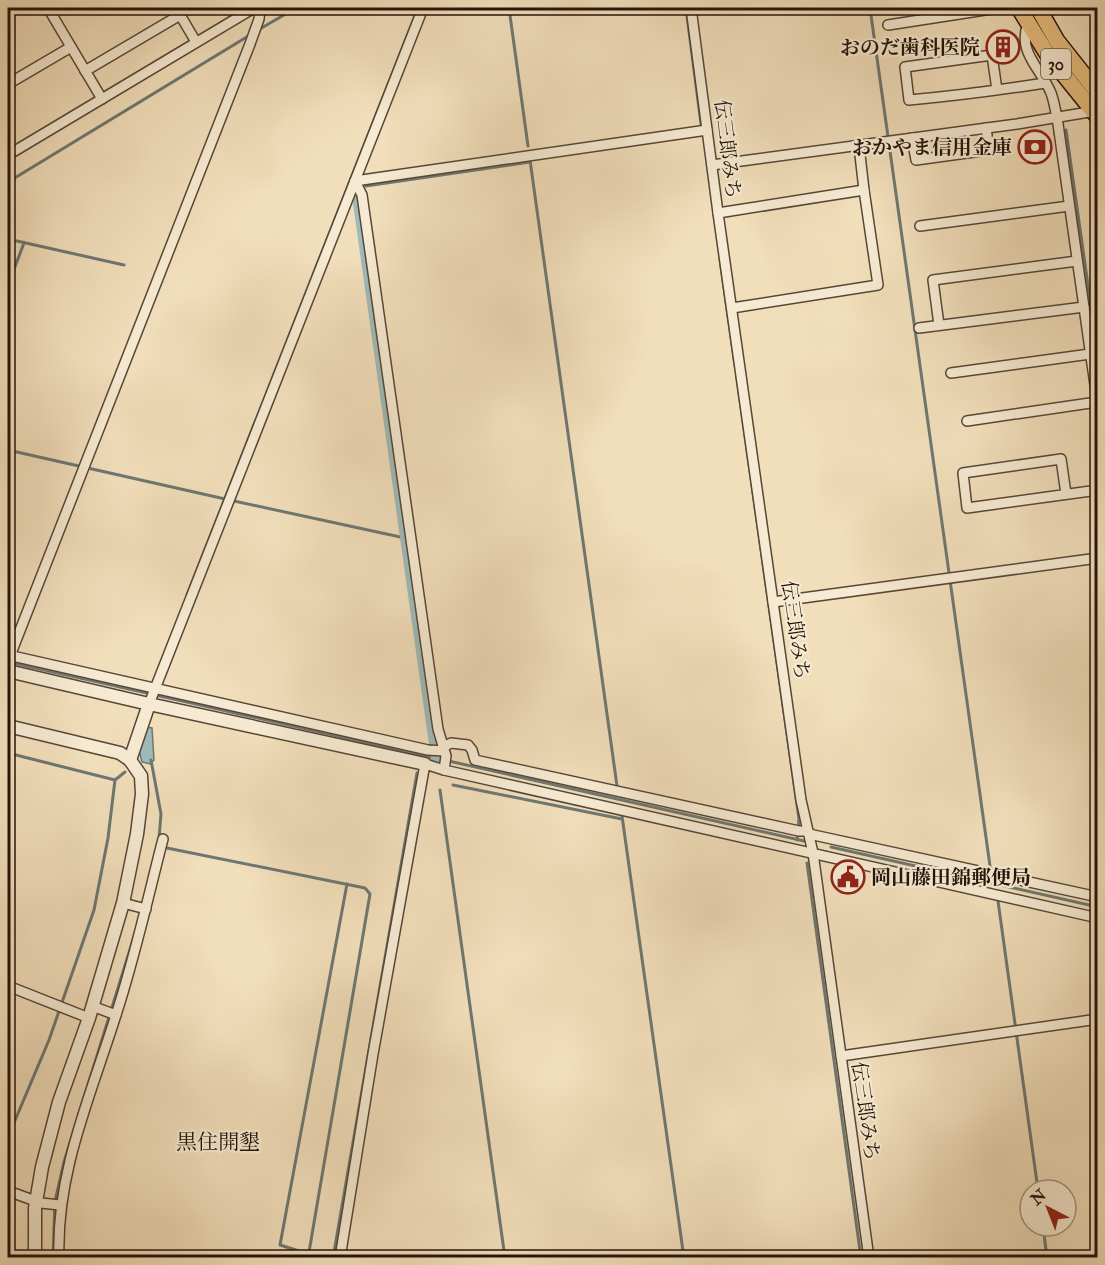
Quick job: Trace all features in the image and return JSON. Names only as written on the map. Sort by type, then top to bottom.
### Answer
[{"type":"highway","name":"30","points":[[1020,8],[1048,55],[1096,113]]},
{"type":"highway","name":"30","points":[[1038,8],[1057,41],[1098,93]]},
{"type":"street","points":[[48,8],[102,99]]},
{"type":"street","points":[[8,155],[254,8]]},
{"type":"street","points":[[260,8],[254,33],[10,657],[425,764],[442,756],[451,743],[468,746],[475,760],[813,853],[1098,918]]},
{"type":"street","points":[[130,760],[152,695],[423,8]]},
{"type":"street","name":"伝三郎みち","points":[[691,8],[801,800],[803,831],[813,853],[869,1257]]},
{"type":"street","points":[[888,25],[998,8]]},
{"type":"street","points":[[85,71],[178,11],[196,42]]},
{"type":"street","points":[[967,421],[1097,404],[1057,117],[1051,94],[1025,45],[1024,35],[1028,23]]},
{"type":"street","points":[[8,84],[71,47]]},
{"type":"street","points":[[997,90],[992,55],[905,67],[909,100],[997,90],[1045,82]]},
{"type":"street","points":[[712,165],[1096,113]]},
{"type":"street","points":[[912,138],[916,160],[988,150],[986,128]]},
{"type":"street","points":[[355,181],[707,130]]},
{"type":"street","points":[[732,308],[878,285],[859,146]]},
{"type":"street","points":[[355,181],[362,195],[442,756]]},
{"type":"street","points":[[718,213],[864,190]]},
{"type":"street","points":[[920,226],[1070,206]]},
{"type":"street","points":[[939,325],[933,280],[1077,261]]},
{"type":"street","points":[[919,328],[1084,307]]},
{"type":"street","points":[[951,373],[1090,354]]},
{"type":"street","points":[[1066,494],[1061,459],[963,473],[967,508],[1098,490]]},
{"type":"street","points":[[773,602],[1098,558]]},
{"type":"street","points":[[8,670],[152,695],[442,756],[630,803],[803,831],[1098,897]]},
{"type":"street","points":[[8,726],[120,753],[130,760],[141,776],[142,794],[137,834],[123,903],[90,1012],[59,1102],[42,1167],[36,1201],[35,1257]]},
{"type":"street","points":[[340,1257],[373,1054],[425,764]]},
{"type":"street","points":[[59,1257],[57,1205],[162,844]]},
{"type":"street","points":[[123,903],[143,909]]},
{"type":"street","points":[[8,986],[60,1007],[113,1014]]},
{"type":"street","points":[[841,1056],[1098,1019]]},
{"type":"street","points":[[8,1191],[36,1201],[57,1205]]},
{"type":"water","points":[[146,727],[152,728],[154,760],[150,764],[142,762],[139,750]]},
{"type":"waterway","points":[[258,30],[296,8]]},
{"type":"waterway","points":[[187,595],[418,8]]},
{"type":"waterway","points":[[509,8],[528,146]]},
{"type":"waterway","points":[[686,8],[701,124]]},
{"type":"waterway","points":[[870,8],[990,866]]},
{"type":"waterway","points":[[8,182],[250,35]]},
{"type":"waterway","points":[[1066,130],[1098,356]]},
{"type":"waterway","points":[[530,160],[617,786]]},
{"type":"waterway","points":[[366,186],[530,162]]},
{"type":"waterway","points":[[357,196],[436,758]]},
{"type":"waterway","points":[[8,239],[124,265]]},
{"type":"waterway","points":[[8,285],[24,243]]},
{"type":"waterway","points":[[720,259],[735,365]]},
{"type":"waterway","points":[[737,378],[799,819],[797,840]]},
{"type":"waterway","points":[[8,450],[225,499]]},
{"type":"waterway","points":[[234,501],[405,538]]},
{"type":"waterway","points":[[9,662],[804,841]]},
{"type":"waterway","points":[[8,753],[115,780],[125,772]]},
{"type":"waterway","points":[[151,760],[161,814],[159,839]]},
{"type":"waterway","points":[[333,1258],[417,773]]},
{"type":"waterway","points":[[8,1137],[49,1040],[94,910],[108,838],[115,780]]},
{"type":"waterway","points":[[453,785],[622,819]]},
{"type":"waterway","points":[[440,790],[505,1258]]},
{"type":"waterway","points":[[622,816],[684,1258]]},
{"type":"waterway","points":[[162,847],[365,888],[370,894],[308,1258]]},
{"type":"waterway","points":[[831,847],[1098,907]]},
{"type":"waterway","points":[[807,863],[861,1258]]},
{"type":"waterway","points":[[298,1258],[299,1251],[280,1245],[347,884]]},
{"type":"waterway","points":[[998,901],[1036,1178]]},
{"type":"waterway","points":[[53,1258],[55,1201],[64,1162],[136,930]]},
{"type":"waterway","points":[[1044,1238],[1047,1258]]},
{"type":"place","name":"おのだ歯科医院","points":[[1003,47]]},
{"type":"place","name":"おかやま信用金庫","points":[[1035,147]]},
{"type":"place","name":"岡山藤田錦郵便局","points":[[848,877]]},
{"type":"district","name":"黒住開墾","points":[[218,1142]]}]
